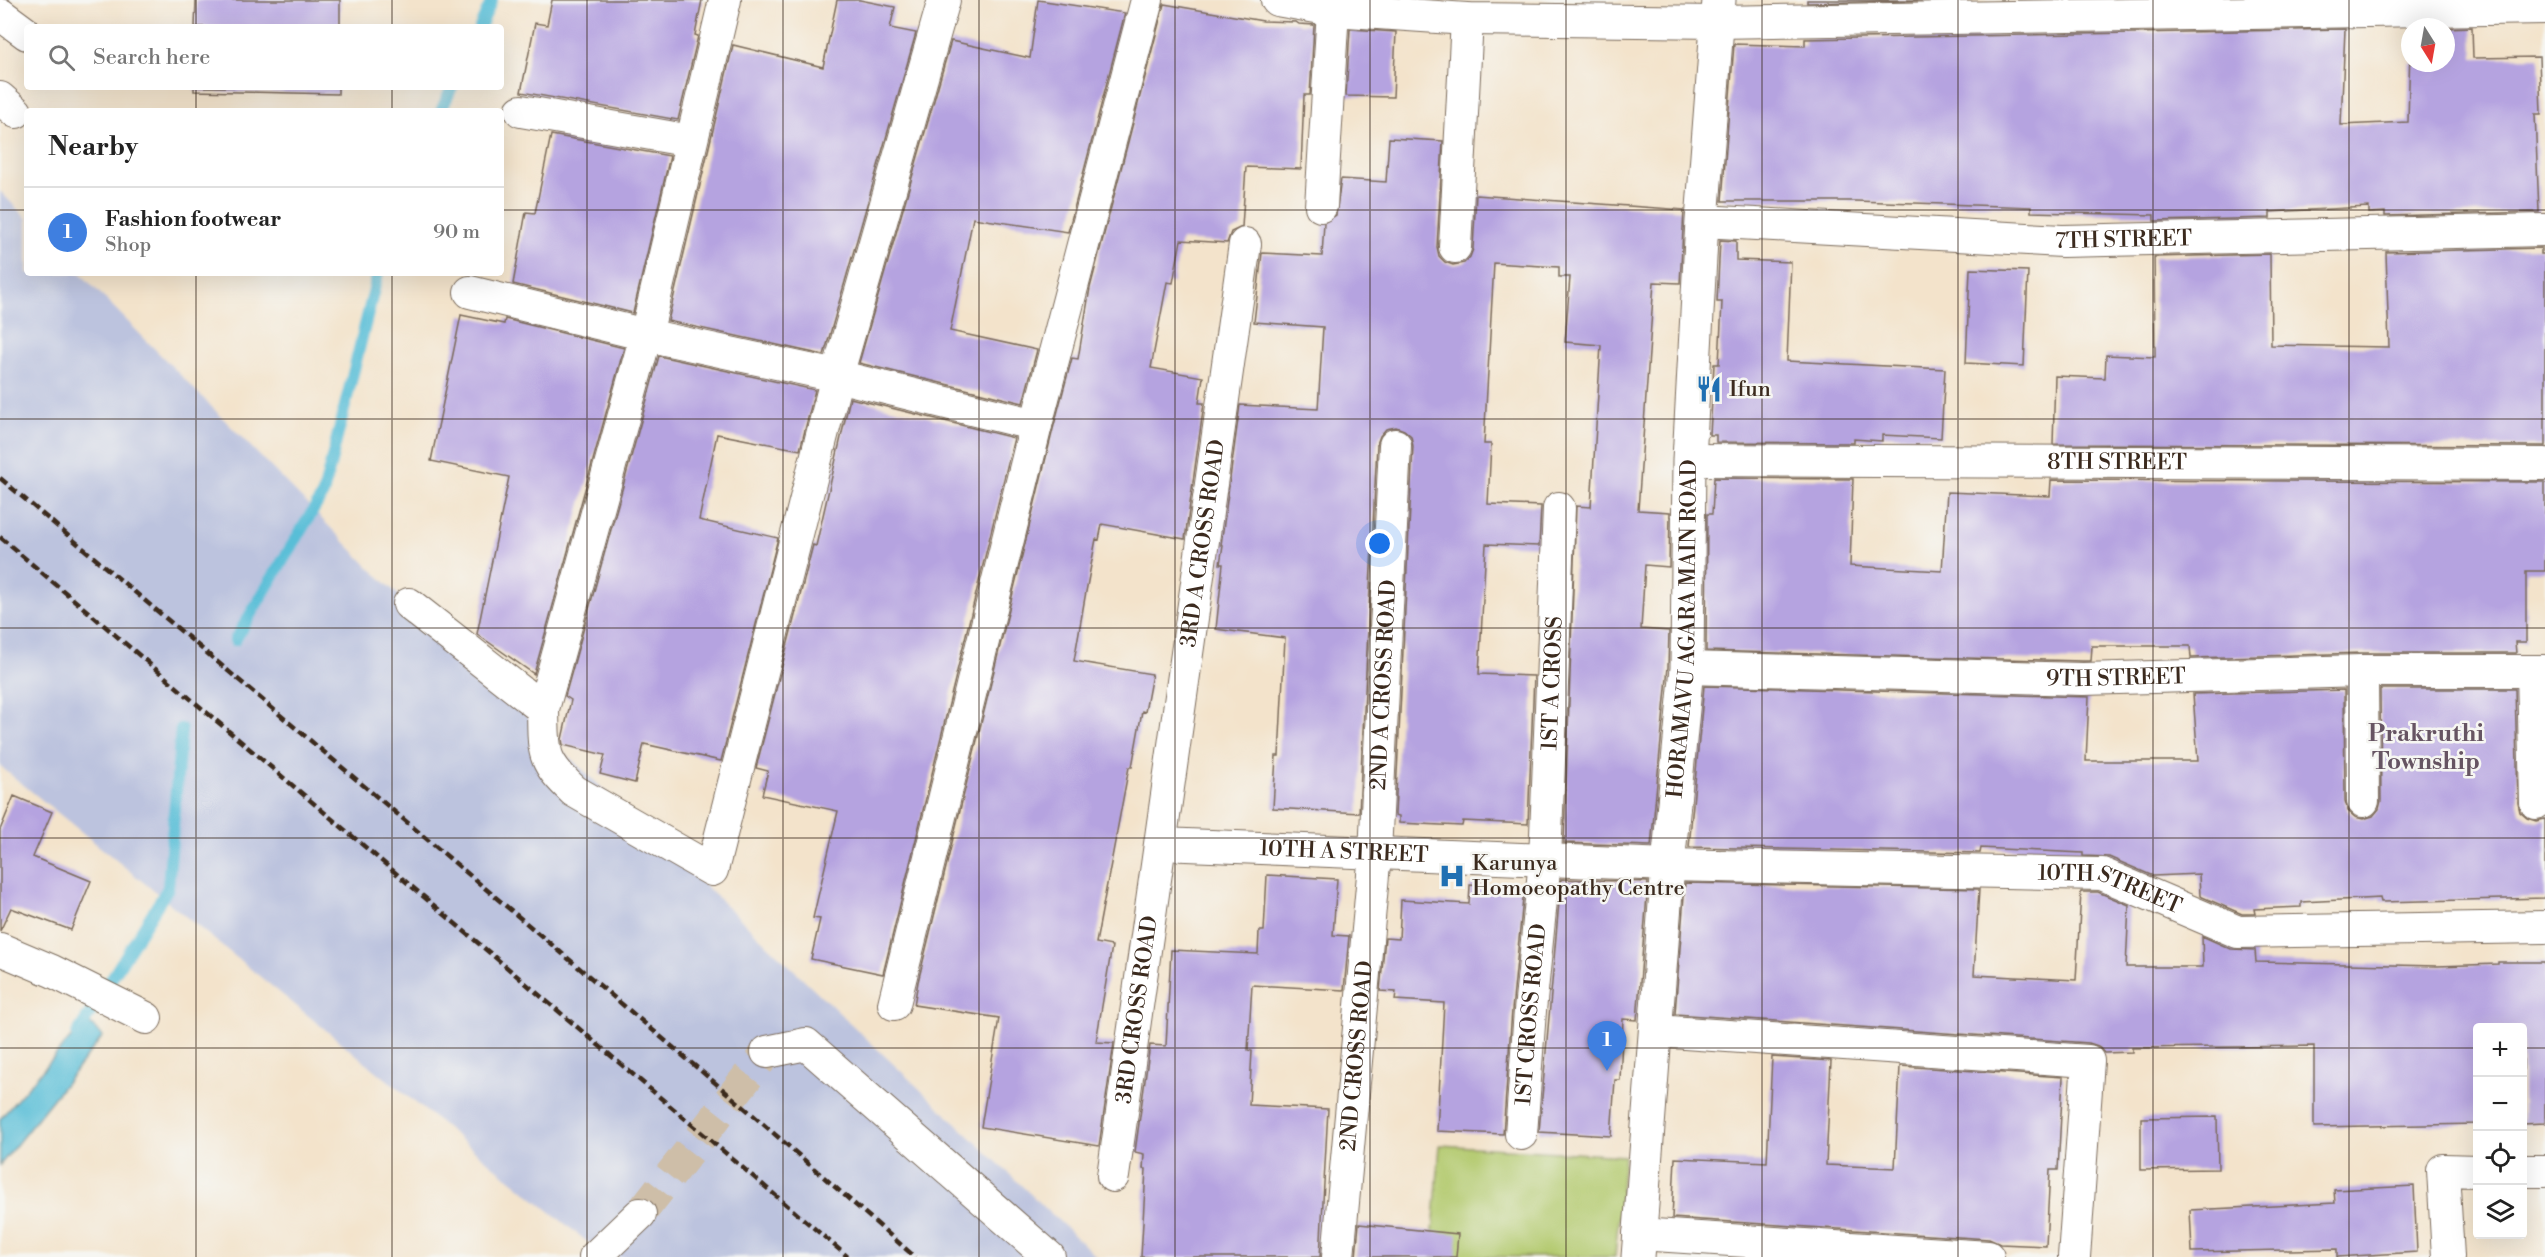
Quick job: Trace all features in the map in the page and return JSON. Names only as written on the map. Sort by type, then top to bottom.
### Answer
[{"type":"street","points":[[725,0],[646,335],[543,709],[544,752],[555,773],[574,791],[712,870],[837,376],[944,0]]},
{"type":"street","points":[[894,1004],[1036,425],[1147,0]]},
{"type":"street","points":[[1277,0],[1333,10],[1467,20],[1719,11],[2528,6]]},
{"type":"street","points":[[1321,206],[1333,10]]},
{"type":"street","name":"HORAMAVU AGARA MAIN ROAD","points":[[1639,1245],[1668,865],[1687,668],[1689,460],[1702,221],[1719,11]]},
{"type":"street","points":[[0,14],[24,32]]},
{"type":"street","points":[[1455,247],[1467,20]]},
{"type":"street","points":[[521,111],[691,141]]},
{"type":"street","name":"7TH STREET","points":[[1702,221],[2062,241],[2545,230]]},
{"type":"street","name":"3RD A CROSS ROAD","points":[[1162,844],[1245,244]]},
{"type":"street","points":[[470,292],[646,335],[837,376],[1036,425]]},
{"type":"street","name":"2ND A CROSS ROAD","points":[[1375,853],[1395,445]]},
{"type":"street","name":"8TH STREET","points":[[1689,460],[2545,464]]},
{"type":"street","name":"1ST A CROSS","points":[[1545,860],[1559,508]]},
{"type":"street","points":[[409,604],[543,709]]},
{"type":"street","name":"9TH STREET","points":[[1687,668],[2083,679],[2362,671],[2539,671]]},
{"type":"street","points":[[2362,671],[2363,801]]},
{"type":"street","points":[[2536,803],[2539,671]]},
{"type":"street","name":"10TH A STREET","points":[[1162,844],[1668,865]]},
{"type":"street","name":"3RD CROSS ROAD","points":[[1113,1176],[1162,844]]},
{"type":"street","name":"2ND CROSS ROAD","points":[[1338,1257],[1375,853]]},
{"type":"street","name":"1ST CROSS ROAD","points":[[1521,1134],[1545,860]]},
{"type":"street","name":"10TH STREET","points":[[1668,865],[2102,874],[2238,932],[2545,927]]},
{"type":"street","points":[[0,949],[52,971],[146,1018]]},
{"type":"street","points":[[1656,1032],[2088,1061],[2074,1257]]},
{"type":"street","points":[[766,1052],[806,1044],[1049,1257]]},
{"type":"street","points":[[2448,1257],[2443,1170],[2473,1171]]},
{"type":"street","points":[[2527,1171],[2545,1171]]},
{"type":"street","points":[[595,1257],[640,1214]]},
{"type":"street","points":[[1639,1245],[1988,1257]]},
{"type":"shaded area","points":[[0,191],[24,216],[24,276],[83,276],[373,571],[1097,1257],[606,1257],[0,766]]},
{"type":"green space","points":[[1440,1145],[1624,1156],[1615,1257],[1431,1257]]},
{"type":"water","points":[[86,1020],[103,1036],[0,1165],[0,1119]]},
{"type":"building","points":[[196,0],[340,0],[340,24],[195,24]]},
{"type":"building","points":[[552,0],[702,0],[695,35],[698,36],[678,120],[521,92],[535,23],[547,25]]},
{"type":"building","points":[[837,0],[860,0],[895,7],[890,28],[916,33],[824,355],[668,321],[733,45],[823,67]]},
{"type":"building","points":[[1038,0],[1125,13],[1068,232],[973,218],[950,331],[1037,350],[1023,403],[859,363],[951,41],[1030,58]]},
{"type":"building","points":[[1807,0],[1954,0],[1807,3]]},
{"type":"building","points":[[1164,4],[1263,21],[1314,25],[1310,95],[1304,95],[1301,169],[1246,167],[1242,227],[1231,232],[1227,243],[1181,240],[1173,283],[1167,282],[1151,368],[1203,377],[1199,403],[1204,403],[1185,539],[1102,524],[1099,540],[1096,539],[1074,661],[1152,674],[1145,712],[1142,711],[1132,767],[1129,767],[1096,943],[1112,946],[1096,1042],[1114,1043],[1099,1146],[981,1127],[999,1018],[914,1005],[1053,429],[1072,358],[1078,359],[1090,288]]},
{"type":"building","points":[[2472,27],[2473,58],[2539,57],[2541,114],[2535,114],[2539,212],[2385,216],[2385,212],[2369,213],[2369,207],[2270,212],[2270,218],[2154,221],[2154,215],[2031,212],[2031,207],[1855,201],[1722,201],[1734,44],[1805,46],[1805,39],[2345,29],[2341,125],[2408,122],[2409,72],[2455,72],[2455,28]]},
{"type":"building","points":[[1350,29],[1396,32],[1393,97],[1346,96]]},
{"type":"building","points":[[338,90],[338,94],[194,91]]},
{"type":"building","points":[[551,135],[670,156],[633,313],[513,284],[526,212],[535,213]]},
{"type":"building","points":[[1389,138],[1443,141],[1437,247],[1439,256],[1445,262],[1453,265],[1464,263],[1470,257],[1473,249],[1476,195],[1684,210],[1680,283],[1654,282],[1638,510],[1670,512],[1669,567],[1645,565],[1641,629],[1669,631],[1668,667],[1651,846],[1564,843],[1576,506],[1591,507],[1601,345],[1565,342],[1570,277],[1559,277],[1559,267],[1494,263],[1484,444],[1491,444],[1488,504],[1541,506],[1539,546],[1486,544],[1479,674],[1534,676],[1528,824],[1463,821],[1462,826],[1399,823],[1399,816],[1395,815],[1413,446],[1411,436],[1396,427],[1386,429],[1377,444],[1359,813],[1273,808],[1276,756],[1279,756],[1285,638],[1216,629],[1223,564],[1220,564],[1223,545],[1221,545],[1240,405],[1318,409],[1323,327],[1254,322],[1262,253],[1322,256],[1324,223],[1336,215],[1341,179],[1386,182]]},
{"type":"building","points":[[1720,240],[1736,241],[1736,260],[1791,262],[1787,361],[1945,369],[1941,438],[1882,435],[1882,441],[1854,439],[1854,443],[1716,442],[1716,435],[1710,435],[1714,364],[1719,364],[1722,302],[1717,302]]},
{"type":"building","points":[[2541,248],[2541,254],[2545,254],[2545,446],[2053,444],[2055,376],[2105,378],[2106,355],[2155,357],[2154,257],[2270,254],[2271,345],[2389,347],[2386,252]]},
{"type":"building","points":[[1970,269],[2028,271],[2024,366],[1966,363]]},
{"type":"building","points":[[461,315],[504,324],[505,319],[624,348],[534,674],[477,634],[509,477],[431,461]]},
{"type":"building","points":[[659,356],[815,390],[800,450],[717,434],[699,520],[778,538],[721,761],[644,744],[635,783],[600,774],[605,755],[563,745],[562,739],[571,700],[565,696]]},
{"type":"building","points":[[850,398],[1014,438],[883,974],[811,959],[820,919],[813,918],[838,811],[762,795],[768,771],[756,768],[813,545],[816,546]]},
{"type":"building","points":[[1714,478],[1853,479],[1850,566],[1942,571],[1947,492],[2050,496],[2051,480],[2545,482],[2545,571],[2526,571],[2526,642],[2515,642],[2516,653],[2362,653],[2191,658],[2190,646],[2092,646],[2091,661],[2083,661],[1706,651],[1707,514],[1712,514]]},
{"type":"building","points":[[1704,686],[2089,697],[2086,761],[2198,761],[2193,694],[2344,690],[2345,801],[2348,811],[2355,817],[2363,819],[2373,816],[2379,809],[2381,801],[2380,689],[2515,689],[2518,803],[2520,812],[2527,818],[2536,821],[2545,819],[2545,898],[2381,902],[2380,898],[2301,902],[2301,907],[2254,909],[2255,914],[2242,914],[2200,896],[2199,874],[2153,876],[2109,857],[2083,856],[2083,853],[1981,848],[1980,853],[1689,847]]},
{"type":"building","points":[[14,796],[52,812],[33,857],[91,881],[71,930],[11,908],[0,931],[0,830]]},
{"type":"building","points":[[1267,875],[1337,879],[1333,935],[1349,936],[1344,990],[1252,985],[1248,1050],[1252,1051],[1249,1105],[1328,1109],[1320,1257],[1141,1257],[1146,1169],[1143,1169],[1144,1154],[1135,1152],[1150,1045],[1166,1046],[1171,950],[1258,954],[1259,931],[1264,931]]},
{"type":"building","points":[[1561,879],[1648,882],[1637,1020],[1623,1019],[1620,1080],[1615,1080],[1611,1136],[1539,1132]]},
{"type":"building","points":[[1685,883],[1979,889],[1974,975],[2076,980],[2081,892],[2098,892],[2129,905],[2126,967],[2203,967],[2202,936],[2231,949],[2255,950],[2256,962],[2437,966],[2545,962],[2545,1123],[2527,1124],[2527,1023],[2473,1023],[2473,1124],[2314,1127],[2314,1046],[2132,1048],[2132,1052],[2104,1053],[2098,1046],[2089,1043],[1675,1014]]},
{"type":"building","points":[[1470,885],[1524,888],[1503,1134],[1437,1131],[1444,1003],[1395,1000],[1396,992],[1380,991],[1385,938],[1399,939],[1401,900],[1469,904]]},
{"type":"building","points":[[1772,1057],[1831,1061],[1826,1165],[1895,1168],[1900,1066],[2063,1077],[2058,1170],[2050,1170],[2046,1246],[2000,1244],[1989,1239],[1672,1218],[1675,1158],[1767,1162]]},
{"type":"building","points":[[2217,1117],[2218,1169],[2141,1170],[2141,1118]]},
{"type":"building","points":[[2414,1186],[2417,1252],[2337,1257],[2337,1249],[2192,1252],[2190,1210],[2335,1203],[2334,1190]]},
{"type":"building","points":[[1359,1224],[1458,1234],[1456,1257],[1356,1257]]},
{"type":"waterway","points":[[481,24],[492,0]]},
{"type":"waterway","points":[[442,108],[451,90]]},
{"type":"waterway","points":[[235,640],[323,494],[377,276]]},
{"type":"waterway","points":[[77,1034],[168,888],[181,729]]},
{"type":"tunnel","points":[[640,1214],[767,1052]]},
{"type":"railway","points":[[0,478],[746,1109],[915,1257]]},
{"type":"railway","points":[[0,537],[848,1257]]},
{"type":"place","name":"Ifun","points":[[1709,389]]},
{"type":"place","name":"Karunya Homoeopathy Centre","points":[[1452,876]]},
{"type":"place","name":"Fashion footwear","points":[[1607,1071]]},
{"type":"district","name":"Prakruthi Township","points":[[2426,748]]}]
